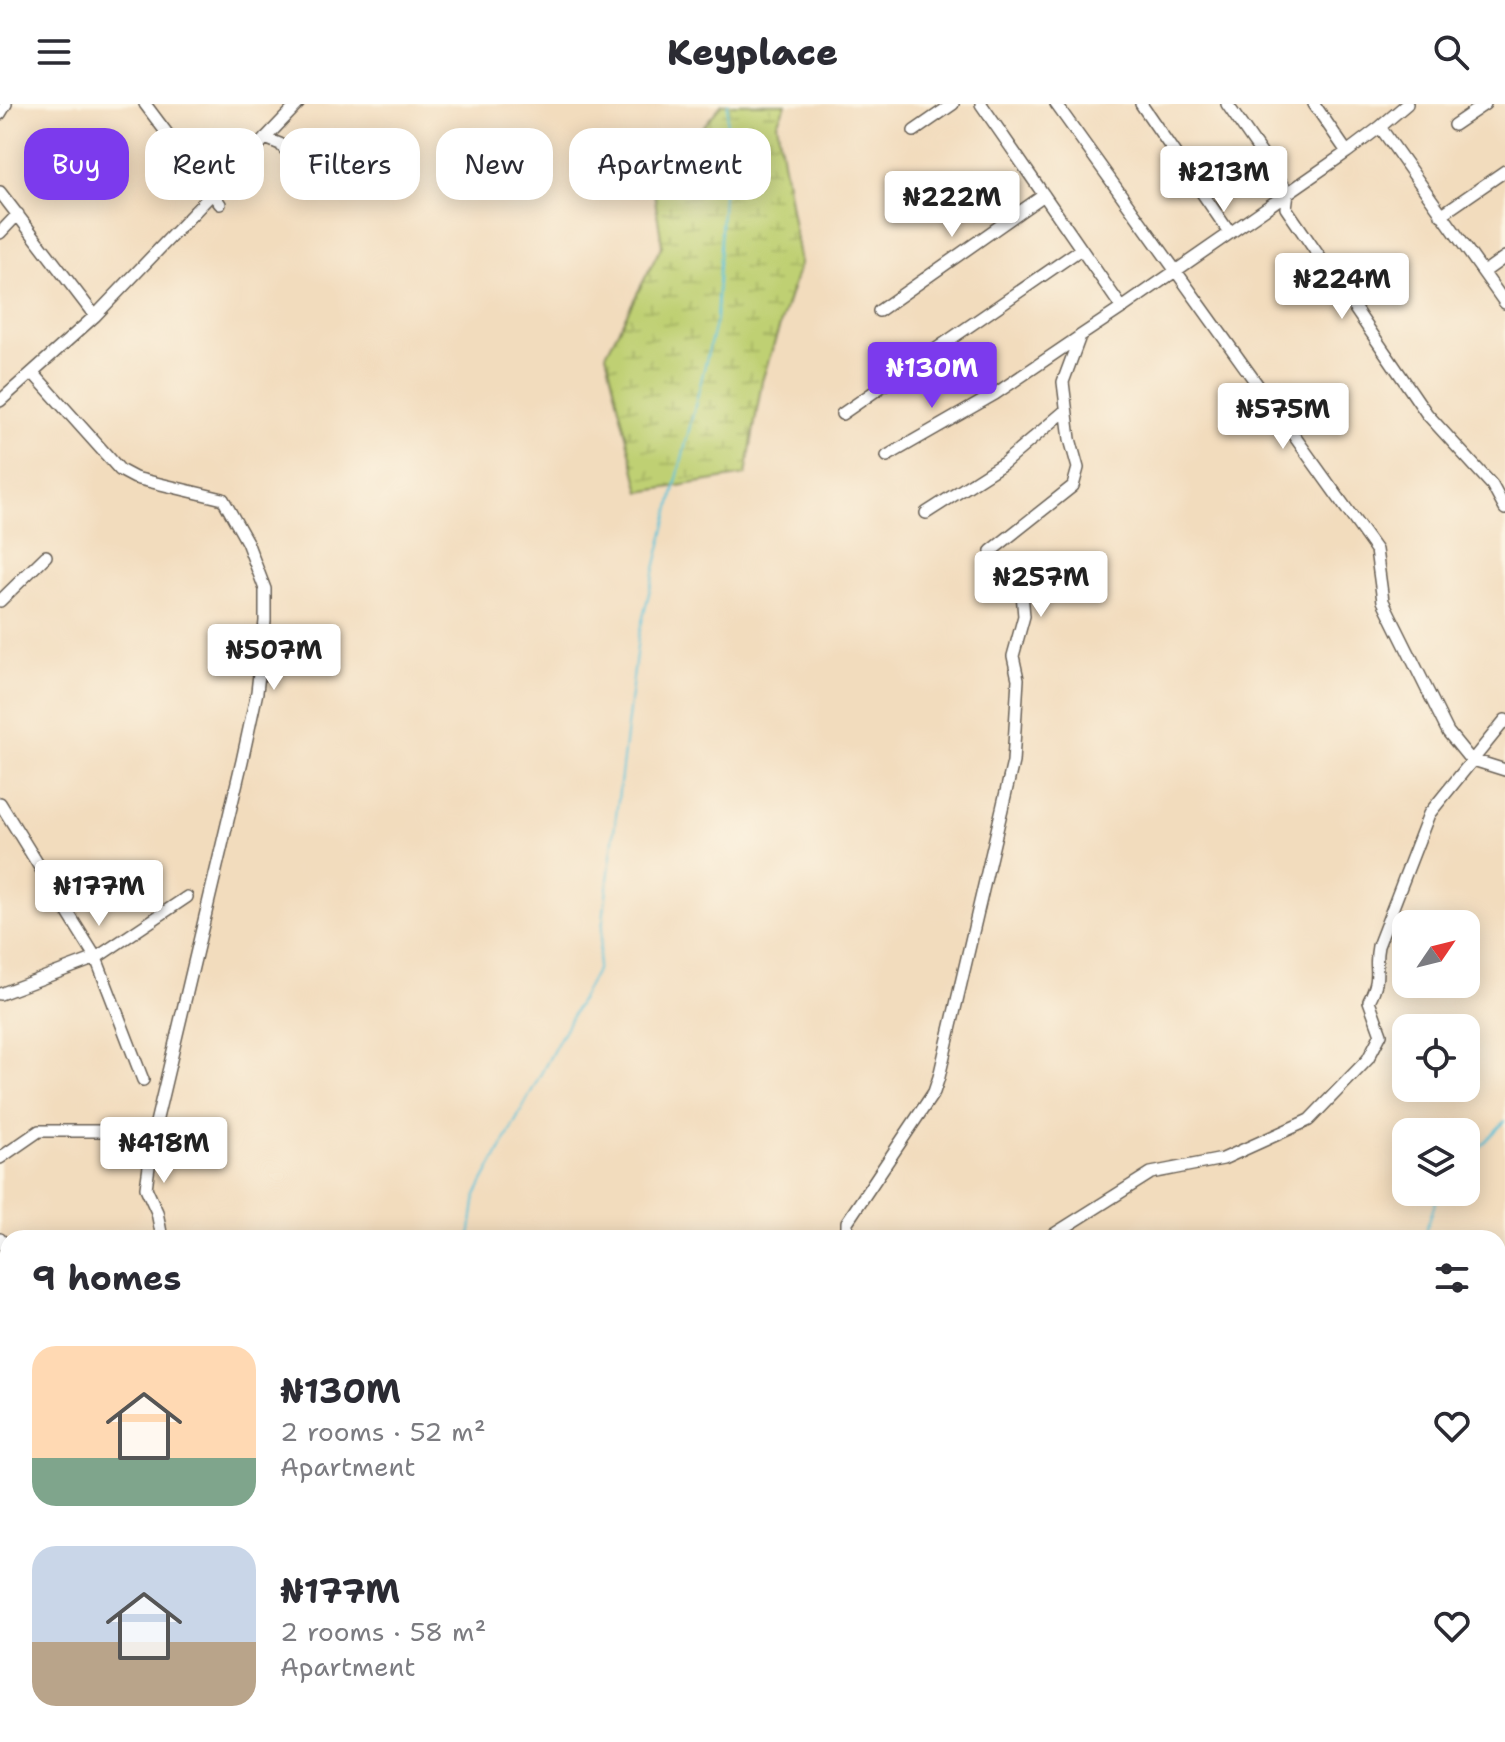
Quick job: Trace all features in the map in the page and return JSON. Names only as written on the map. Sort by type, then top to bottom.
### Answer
[{"type":"street","points":[[0,114],[6,104]]},
{"type":"street","points":[[145,104],[163,128]]},
{"type":"street","points":[[280,144],[265,138],[298,104]]},
{"type":"street","points":[[914,131],[953,104]]},
{"type":"street","points":[[981,104],[1122,308]]},
{"type":"street","points":[[1056,104],[1376,550],[1383,601],[1448,732],[1470,759],[1505,770]]},
{"type":"street","points":[[1141,104],[1229,232]]},
{"type":"street","points":[[1227,104],[1288,192],[1286,208],[1418,401],[1492,485],[1505,509]]},
{"type":"street","points":[[1314,104],[1347,152]]},
{"type":"street","points":[[1454,125],[1485,104]]},
{"type":"street","points":[[887,456],[995,394],[1122,308],[1347,152],[1404,105]]},
{"type":"street","points":[[1380,127],[1505,303]]},
{"type":"street","points":[[1441,215],[1505,171]]},
{"type":"street","points":[[0,192],[95,316]]},
{"type":"street","points":[[879,311],[1044,195]]},
{"type":"street","points":[[0,401],[95,316],[206,200]]},
{"type":"street","points":[[217,200],[220,204]]},
{"type":"street","points":[[0,233],[18,214]]},
{"type":"street","points":[[842,414],[1081,249]]},
{"type":"street","points":[[1484,272],[1505,257]]},
{"type":"street","points":[[844,1230],[854,1208],[934,1092],[939,1077],[1013,762],[1018,679],[1013,656],[1024,616],[1022,593],[1001,572],[991,551],[1073,486],[1078,468],[1063,382],[1080,336]]},
{"type":"street","points":[[33,373],[120,470],[135,478],[223,499],[247,542],[265,589],[257,692],[154,1131],[146,1188],[159,1230]]},
{"type":"street","points":[[926,513],[1004,463],[1066,410]]},
{"type":"street","points":[[0,601],[46,556]]},
{"type":"street","points":[[1061,1230],[1151,1173],[1223,1159],[1309,1120],[1368,1059],[1381,1034],[1369,1001],[1380,979],[1376,959],[1378,946],[1429,814],[1470,759],[1505,720]]},
{"type":"street","points":[[0,803],[96,958],[143,1080]]},
{"type":"street","points":[[0,994],[96,958],[187,897]]},
{"type":"street","points":[[0,1158],[39,1131],[154,1131]]},
{"type":"green space","points":[[722,104],[786,104],[777,123],[800,264],[762,381],[746,475],[640,492],[606,354],[662,245],[655,200],[771,200],[771,128],[702,128]]},
{"type":"waterway","points":[[471,1230],[476,1195],[597,969],[638,638],[716,320],[728,104]]},
{"type":"waterway","points":[[1480,1147],[1505,1121]]},
{"type":"waterway","points":[[1426,1230],[1434,1206]]}]
